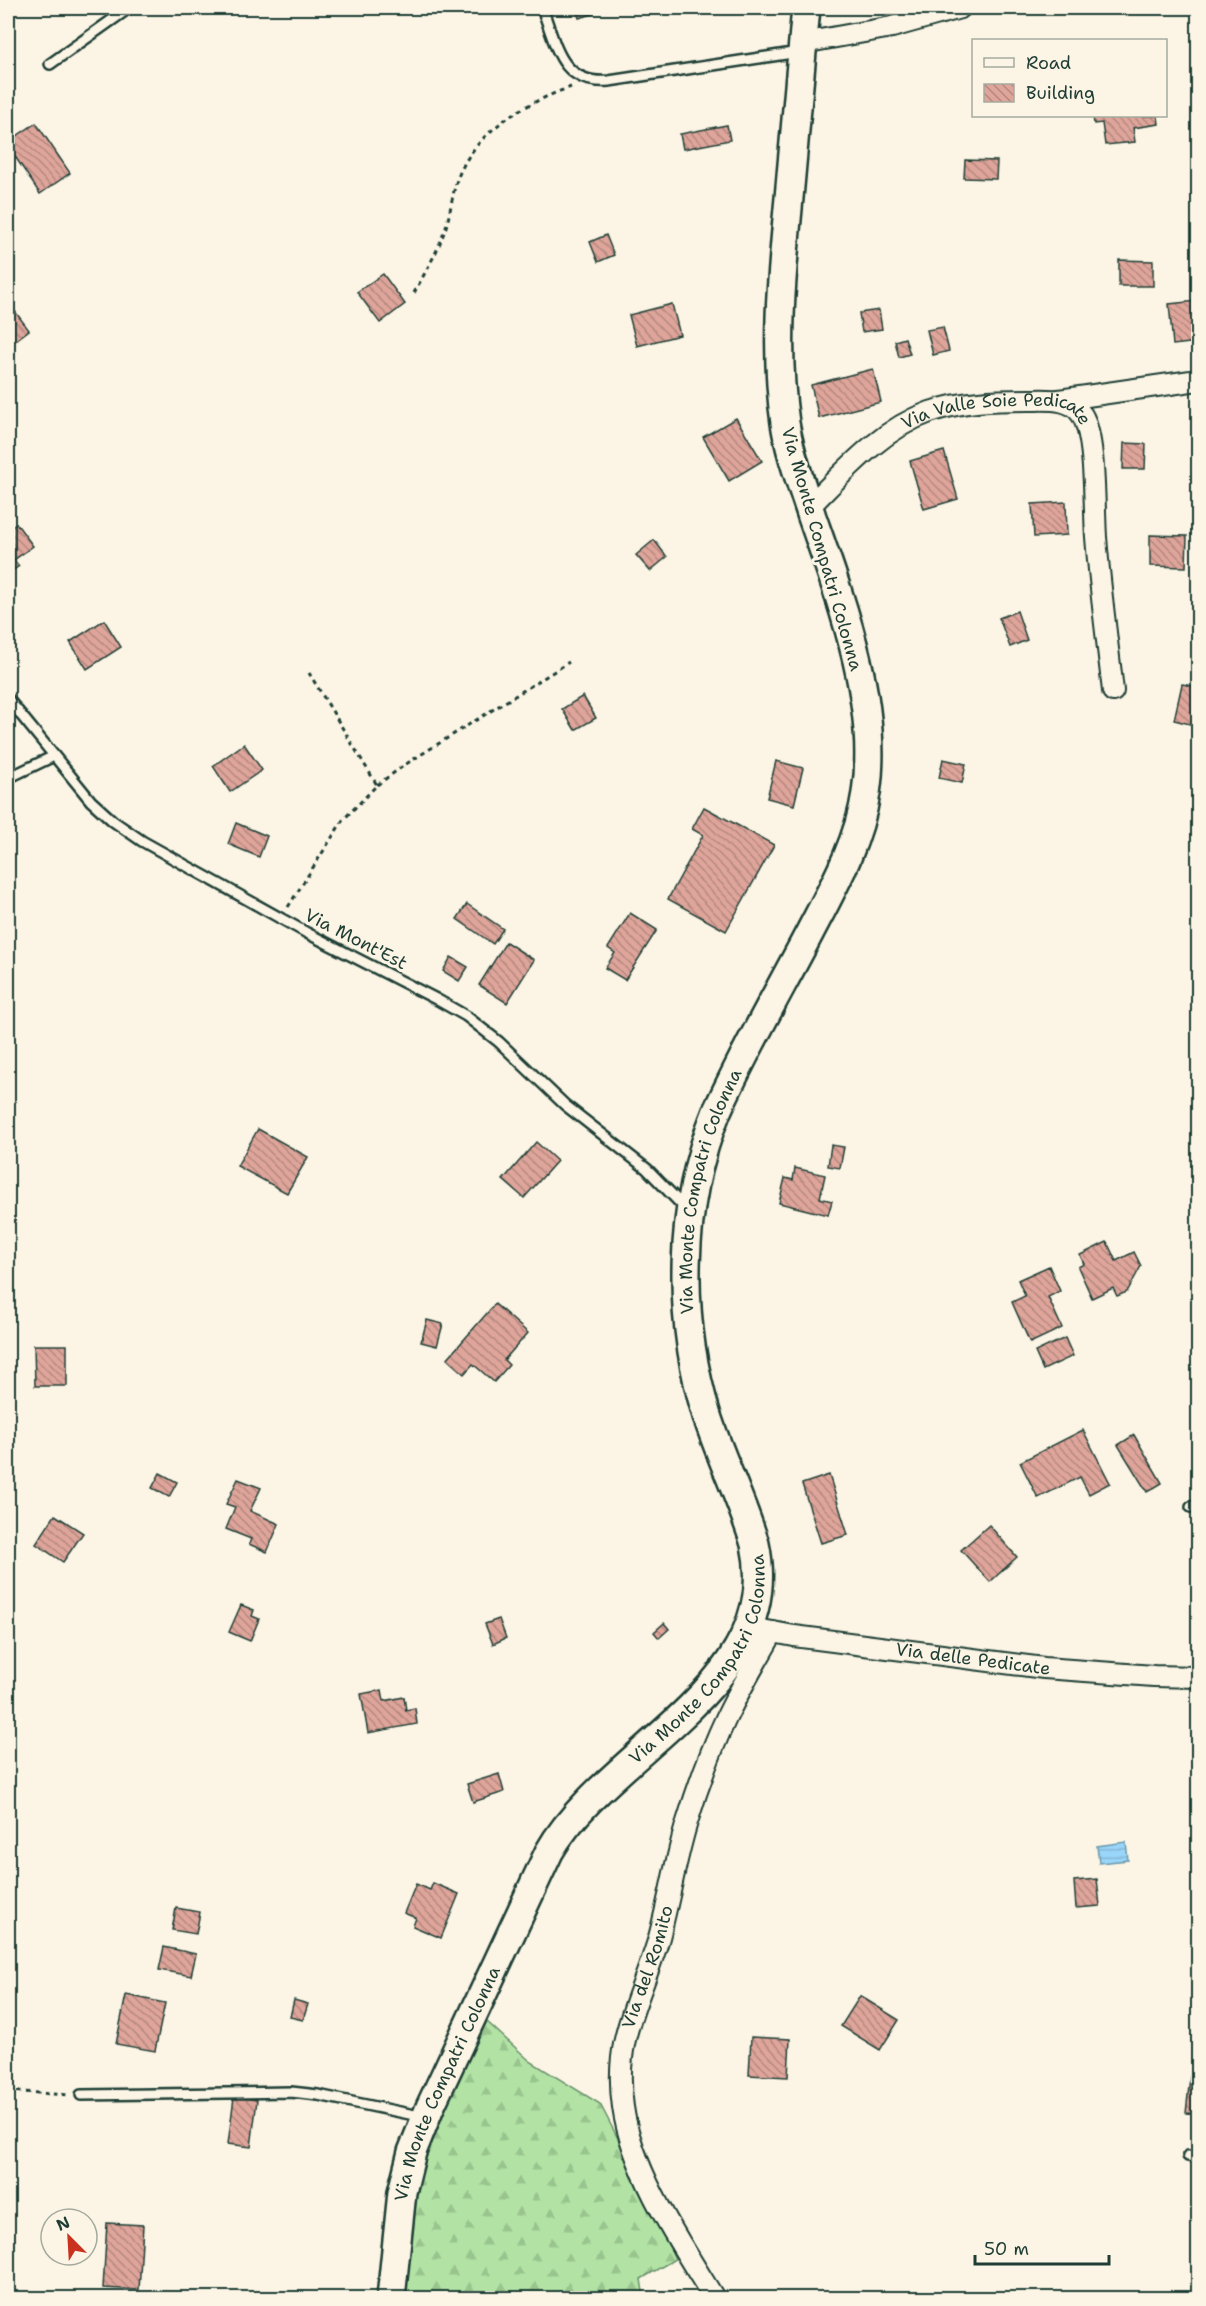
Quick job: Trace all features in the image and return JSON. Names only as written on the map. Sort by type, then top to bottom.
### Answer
[{"type":"street","name":"Via Monte Compatri Colonna","points":[[391,2298],[404,2183],[412,2152],[425,2118],[542,1866],[560,1833],[584,1804],[708,1690],[734,1656],[760,1630],[757,1591],[759,1563],[751,1531],[712,1429],[695,1370],[688,1293],[690,1213],[699,1163],[717,1111],[841,869],[860,818],[867,789],[868,757],[866,720],[858,664],[844,612],[787,434],[780,365],[783,262],[806,8]]},
{"type":"street","points":[[802,47],[892,27],[960,8]]},
{"type":"street","points":[[1059,400],[1198,380]]},
{"type":"street","name":"Via Valle Soie Pedicate","points":[[809,507],[877,443],[894,430],[920,416],[947,407],[987,401],[1059,400],[1078,409],[1084,417],[1092,454],[1096,535],[1113,691]]},
{"type":"street","name":"Via delle Pedicate","points":[[760,1630],[1044,1668],[1198,1677]]},
{"type":"street","name":"Via del Romito","points":[[714,2298],[667,2219],[636,2155],[623,2107],[622,2048],[629,2019],[658,1938],[684,1831],[760,1630]]},
{"type":"lane","points":[[50,64],[129,8]]},
{"type":"lane","points":[[542,8],[559,54],[570,70],[587,81],[609,81],[802,47]]},
{"type":"lane","name":"Via Mont'Est","points":[[8,699],[91,801],[118,825],[280,918],[353,958],[436,999],[476,1023],[565,1105],[647,1168],[690,1213]]},
{"type":"lane","points":[[8,778],[54,756]]},
{"type":"lane","points":[[81,2095],[291,2092],[318,2095],[425,2118]]},
{"type":"lane","points":[[1188,2156],[1198,2157]]},
{"type":"path","points":[[414,293],[444,233],[459,175],[478,144],[521,109],[546,96],[587,81]]},
{"type":"path","points":[[280,918],[343,820],[377,784],[570,662]]},
{"type":"path","points":[[309,673],[377,784]]},
{"type":"path","points":[[8,2091],[81,2095]]},
{"type":"green space","points":[[485,2020],[530,2061],[600,2104],[639,2179],[675,2259],[641,2279],[644,2298],[402,2298],[406,2252],[425,2143]]},
{"type":"water","points":[[1126,1842],[1128,1860],[1099,1863],[1097,1846]]},
{"type":"building","points":[[576,8],[591,8],[593,14],[579,18]]},
{"type":"building","points":[[1093,117],[1158,117],[1159,124],[1133,128],[1135,142],[1105,145],[1102,123],[1094,124]]},
{"type":"building","points":[[36,123],[70,173],[40,194],[8,146],[8,142]]},
{"type":"building","points":[[727,125],[730,140],[683,149],[680,134]]},
{"type":"building","points":[[965,160],[997,161],[996,179],[964,178]]},
{"type":"building","points":[[606,235],[614,255],[598,262],[590,242]]},
{"type":"building","points":[[1119,260],[1153,261],[1153,286],[1119,286]]},
{"type":"building","points":[[383,274],[405,304],[380,323],[357,292]]},
{"type":"building","points":[[1197,301],[1198,342],[1173,345],[1169,304]]},
{"type":"building","points":[[672,304],[680,335],[637,346],[629,315]]},
{"type":"building","points":[[11,306],[29,330],[8,346],[8,309]]},
{"type":"building","points":[[879,310],[882,329],[862,332],[859,313]]},
{"type":"building","points":[[943,327],[949,351],[933,355],[927,330]]},
{"type":"building","points":[[905,338],[910,354],[899,357],[895,341]]},
{"type":"building","points":[[873,369],[881,402],[819,418],[811,385]]},
{"type":"building","points":[[736,418],[762,461],[729,481],[703,437]]},
{"type":"building","points":[[1124,443],[1146,444],[1145,469],[1123,469]]},
{"type":"building","points":[[944,451],[958,499],[924,509],[910,461]]},
{"type":"building","points":[[1066,502],[1067,535],[1034,537],[1032,504]]},
{"type":"building","points":[[16,523],[33,546],[14,560],[19,566],[9,573],[8,530]]},
{"type":"building","points":[[1150,535],[1187,536],[1186,567],[1150,566]]},
{"type":"building","points":[[654,540],[667,557],[650,571],[636,555]]},
{"type":"building","points":[[1017,611],[1027,640],[1010,647],[999,618]]},
{"type":"building","points":[[104,620],[121,647],[87,669],[70,642]]},
{"type":"building","points":[[1182,684],[1198,687],[1198,726],[1174,720]]},
{"type":"building","points":[[583,696],[596,718],[575,730],[562,709]]},
{"type":"building","points":[[244,744],[262,770],[230,792],[213,766]]},
{"type":"building","points":[[943,759],[966,764],[962,783],[939,778]]},
{"type":"building","points":[[776,761],[803,768],[794,805],[767,798]]},
{"type":"building","points":[[704,807],[774,845],[726,931],[668,899],[703,835],[692,829]]},
{"type":"building","points":[[236,823],[267,836],[259,857],[228,844]]},
{"type":"building","points":[[467,904],[503,929],[493,944],[457,919]]},
{"type":"building","points":[[630,913],[657,930],[625,980],[605,968],[615,953],[608,948]]},
{"type":"building","points":[[506,942],[534,960],[507,1003],[479,985]]},
{"type":"building","points":[[451,957],[468,967],[459,981],[443,971]]},
{"type":"building","points":[[258,1129],[308,1157],[287,1193],[237,1166]]},
{"type":"building","points":[[536,1142],[557,1161],[524,1198],[503,1180]]},
{"type":"building","points":[[831,1145],[844,1147],[840,1168],[828,1166]]},
{"type":"building","points":[[795,1168],[825,1175],[820,1198],[832,1201],[828,1215],[779,1203],[785,1178],[793,1180]]},
{"type":"building","points":[[1107,1242],[1116,1261],[1134,1252],[1141,1266],[1127,1292],[1117,1296],[1113,1288],[1092,1298],[1078,1267],[1084,1264],[1080,1255]]},
{"type":"building","points":[[1049,1266],[1060,1291],[1048,1297],[1062,1328],[1030,1343],[1012,1302],[1025,1296],[1018,1280]]},
{"type":"building","points":[[495,1304],[528,1333],[504,1360],[509,1365],[494,1382],[473,1364],[464,1374],[447,1359]]},
{"type":"building","points":[[427,1320],[443,1324],[437,1346],[421,1342]]},
{"type":"building","points":[[1065,1338],[1073,1356],[1043,1370],[1035,1352]]},
{"type":"building","points":[[34,1345],[67,1345],[67,1386],[35,1386]]},
{"type":"building","points":[[1083,1430],[1110,1483],[1089,1494],[1080,1477],[1038,1498],[1020,1462]]},
{"type":"building","points":[[1134,1435],[1162,1483],[1147,1492],[1118,1445]]},
{"type":"building","points":[[160,1473],[177,1482],[169,1497],[152,1488]]},
{"type":"building","points":[[829,1475],[848,1535],[821,1543],[802,1484]]},
{"type":"building","points":[[238,1479],[261,1488],[250,1511],[279,1524],[267,1552],[249,1544],[251,1539],[226,1529],[235,1507],[226,1504]]},
{"type":"building","points":[[55,1515],[83,1533],[63,1562],[36,1544]]},
{"type":"building","points":[[989,1525],[1017,1557],[990,1582],[961,1550]]},
{"type":"building","points":[[241,1605],[254,1610],[252,1616],[259,1619],[250,1641],[229,1632]]},
{"type":"building","points":[[499,1619],[506,1638],[493,1644],[485,1624]]},
{"type":"building","points":[[664,1623],[669,1629],[659,1638],[654,1632]]},
{"type":"building","points":[[382,1690],[384,1701],[404,1697],[406,1710],[415,1708],[417,1724],[368,1733],[361,1694]]},
{"type":"building","points":[[499,1774],[504,1792],[473,1802],[467,1784]]},
{"type":"building","points":[[1097,1879],[1100,1906],[1076,1908],[1074,1881]]},
{"type":"building","points":[[433,1883],[459,1894],[441,1938],[413,1926],[416,1918],[404,1913],[416,1884],[430,1890]]},
{"type":"building","points":[[176,1908],[200,1912],[196,1934],[172,1930]]},
{"type":"building","points":[[164,1947],[196,1954],[191,1976],[159,1970]]},
{"type":"building","points":[[126,1995],[165,2003],[155,2051],[116,2044]]},
{"type":"building","points":[[860,1996],[899,2020],[880,2050],[841,2026]]},
{"type":"building","points":[[294,2000],[308,2004],[303,2020],[290,2017]]},
{"type":"building","points":[[751,2037],[790,2039],[788,2077],[749,2075]]},
{"type":"building","points":[[1190,2077],[1198,2078],[1198,2114],[1186,2113]]},
{"type":"building","points":[[234,2097],[257,2100],[251,2147],[228,2144]]},
{"type":"building","points":[[107,2223],[143,2225],[139,2290],[103,2288]]}]
